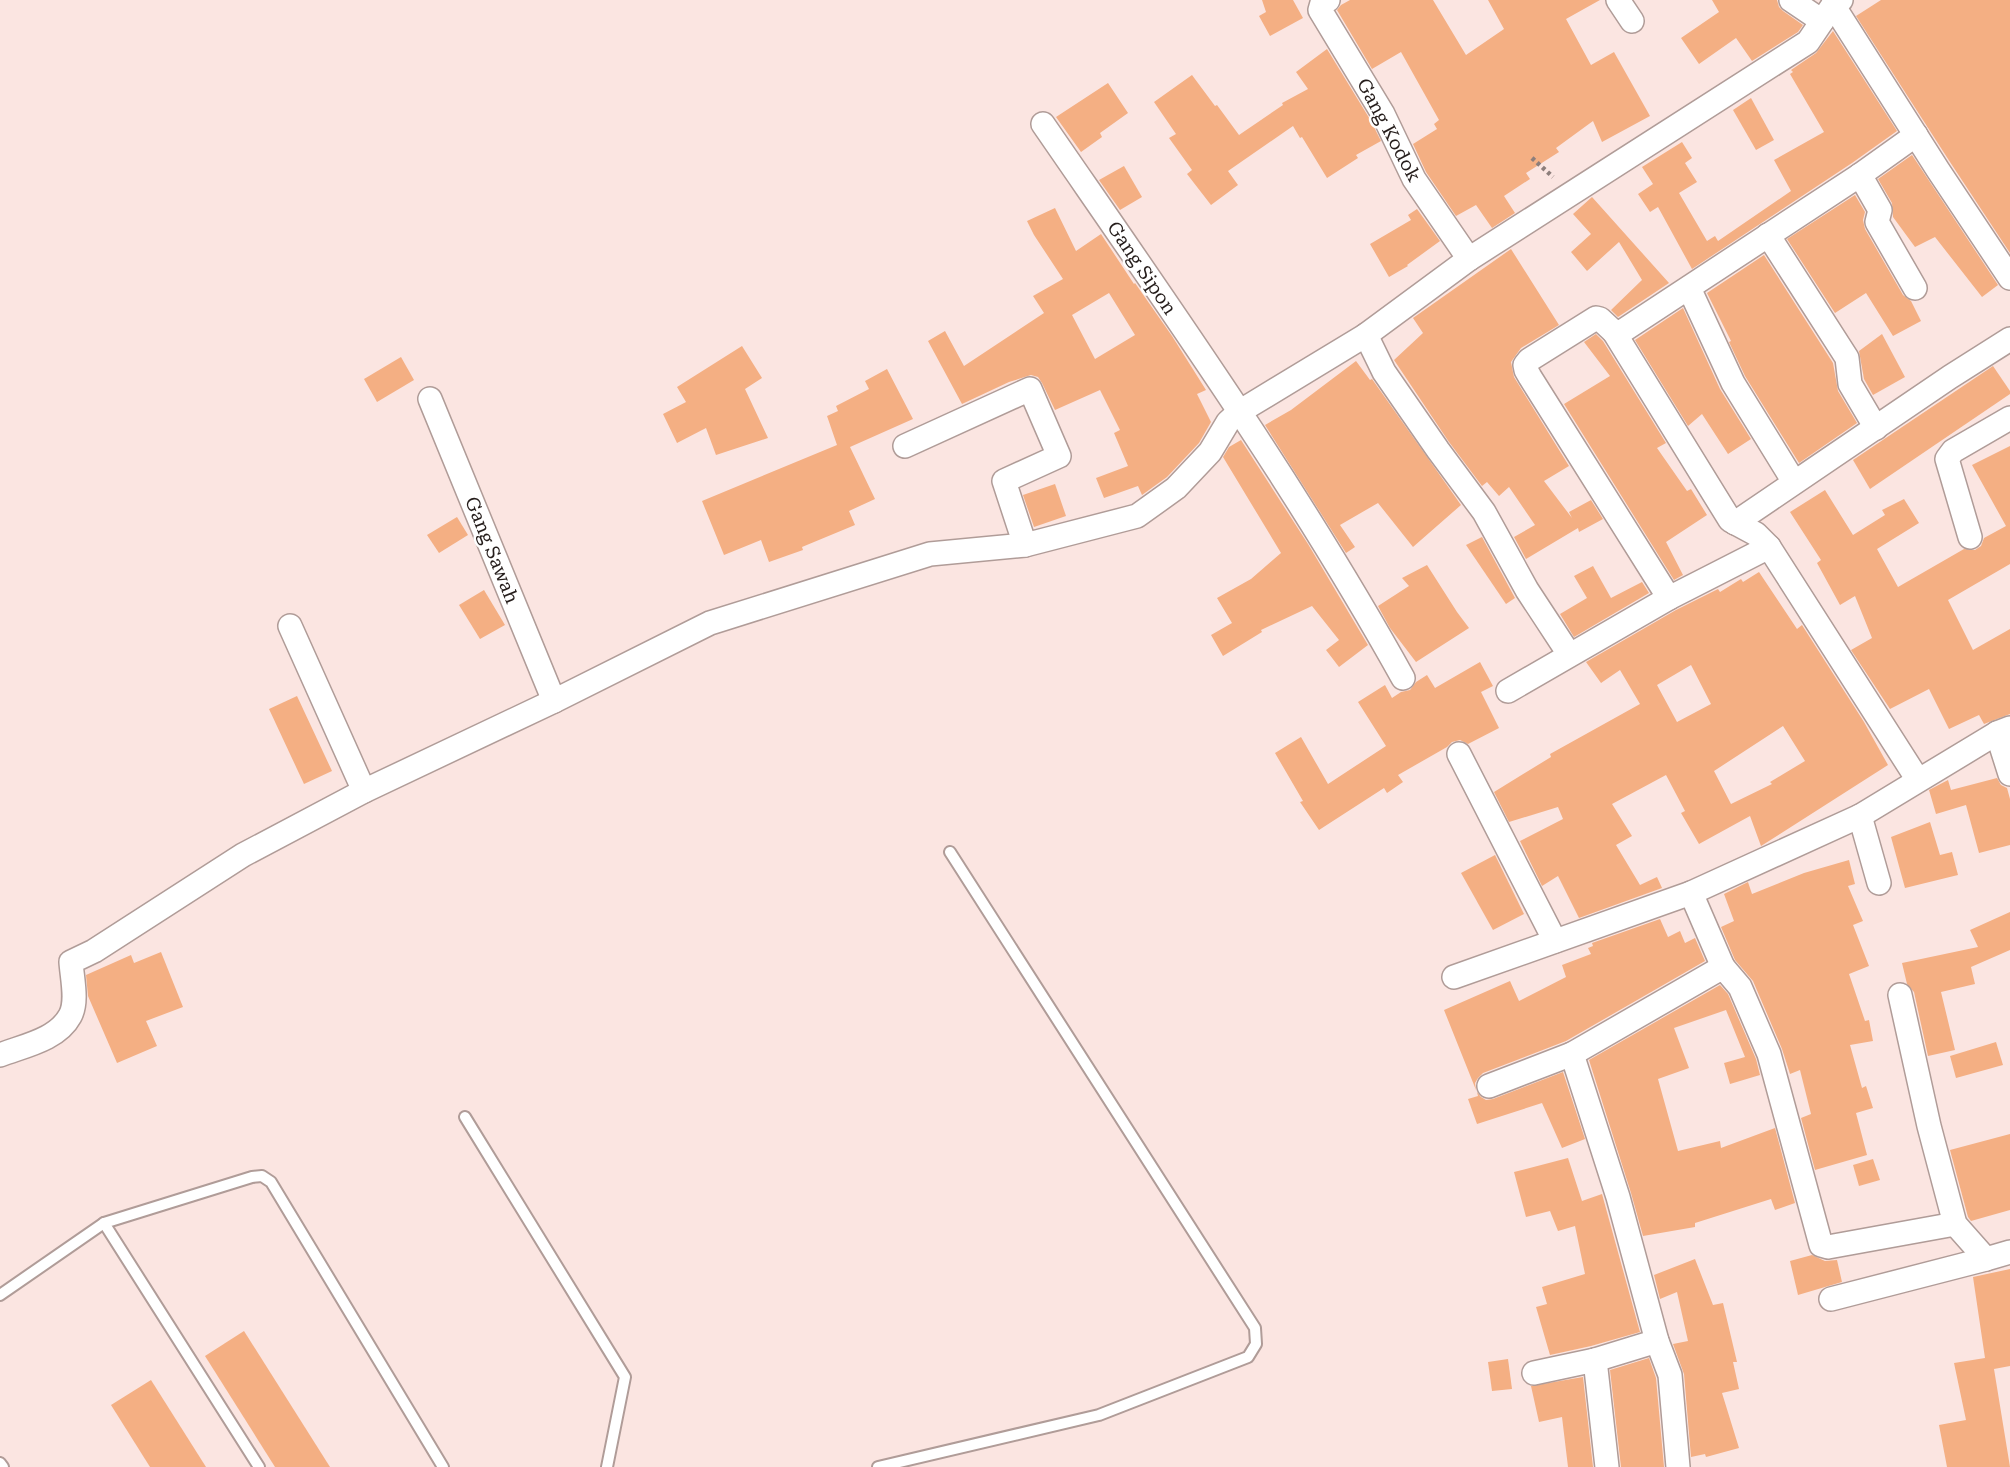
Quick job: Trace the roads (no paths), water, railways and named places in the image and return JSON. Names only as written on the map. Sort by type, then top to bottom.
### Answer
[{"type":"street","name":"Gang Kodok","points":[[1328,0],[1322,3],[1320,10],[1383,114],[1414,179],[1469,259]]},
{"type":"street","points":[[1618,0],[1632,22]]},
{"type":"street","points":[[1791,0],[1832,9],[2010,278]]},
{"type":"street","points":[[0,1055],[55,1034],[70,1016],[74,998],[71,962],[94,951],[243,855],[364,791],[710,623],[930,554],[1025,545],[1137,516],[1176,488],[1210,452],[1228,422],[1239,412],[1366,335],[1469,259],[1808,42],[1832,9]]},
{"type":"street","name":"Gang Sipon","points":[[1043,124],[1239,412],[1362,605],[1403,678]]},
{"type":"street","points":[[1614,332],[1621,332],[1689,288],[1916,135]]},
{"type":"street","points":[[1860,175],[1880,210],[1877,222],[1915,288]]},
{"type":"street","points":[[1768,235],[1847,358],[1850,384],[1876,428]]},
{"type":"street","points":[[1689,288],[1733,383],[1794,482]]},
{"type":"street","points":[[1669,597],[1525,370],[1529,360],[1596,318],[1614,332],[1730,520],[1756,534],[1769,547],[1918,780]]},
{"type":"street","points":[[1366,335],[1384,372],[1485,512],[1527,590],[1569,654]]},
{"type":"street","points":[[1735,523],[1950,377],[2010,340]]},
{"type":"street","points":[[905,446],[1030,389],[1059,456],[1004,481],[1025,545]]},
{"type":"street","name":"Gang Sawah","points":[[430,398],[554,701]]},
{"type":"street","points":[[1970,537],[1947,459],[1953,451],[2010,418]]},
{"type":"street","points":[[1508,691],[1669,597],[1769,547]]},
{"type":"street","points":[[290,626],[364,791]]},
{"type":"street","points":[[1454,977],[1691,893],[1860,816],[2004,731],[2010,774]]},
{"type":"street","points":[[1459,754],[1555,941]]},
{"type":"street","points":[[1860,816],[1879,883]]},
{"type":"street","points":[[1691,893],[1723,967],[1740,987],[1769,1054],[1821,1245],[1828,1247],[1955,1224]]},
{"type":"street","points":[[1489,1086],[1572,1054],[1723,967]]},
{"type":"street","points":[[1900,995],[1929,1126],[1955,1224],[1986,1259]]},
{"type":"street","points":[[1572,1054],[1618,1198],[1657,1341],[1670,1375],[1678,1467]]},
{"type":"street","points":[[1831,1299],[2010,1252]]},
{"type":"street","points":[[1534,1373],[1595,1360],[1657,1341]]},
{"type":"street","points":[[1595,1360],[1607,1467]]},
{"type":"lane","points":[[878,1467],[1099,1415],[1248,1357],[1256,1344],[1255,1328],[950,852]]},
{"type":"lane","points":[[465,1116],[625,1377],[607,1467]]},
{"type":"lane","points":[[0,1295],[103,1223],[262,1176],[271,1182],[443,1467]]},
{"type":"lane","points":[[103,1223],[259,1467]]}]
